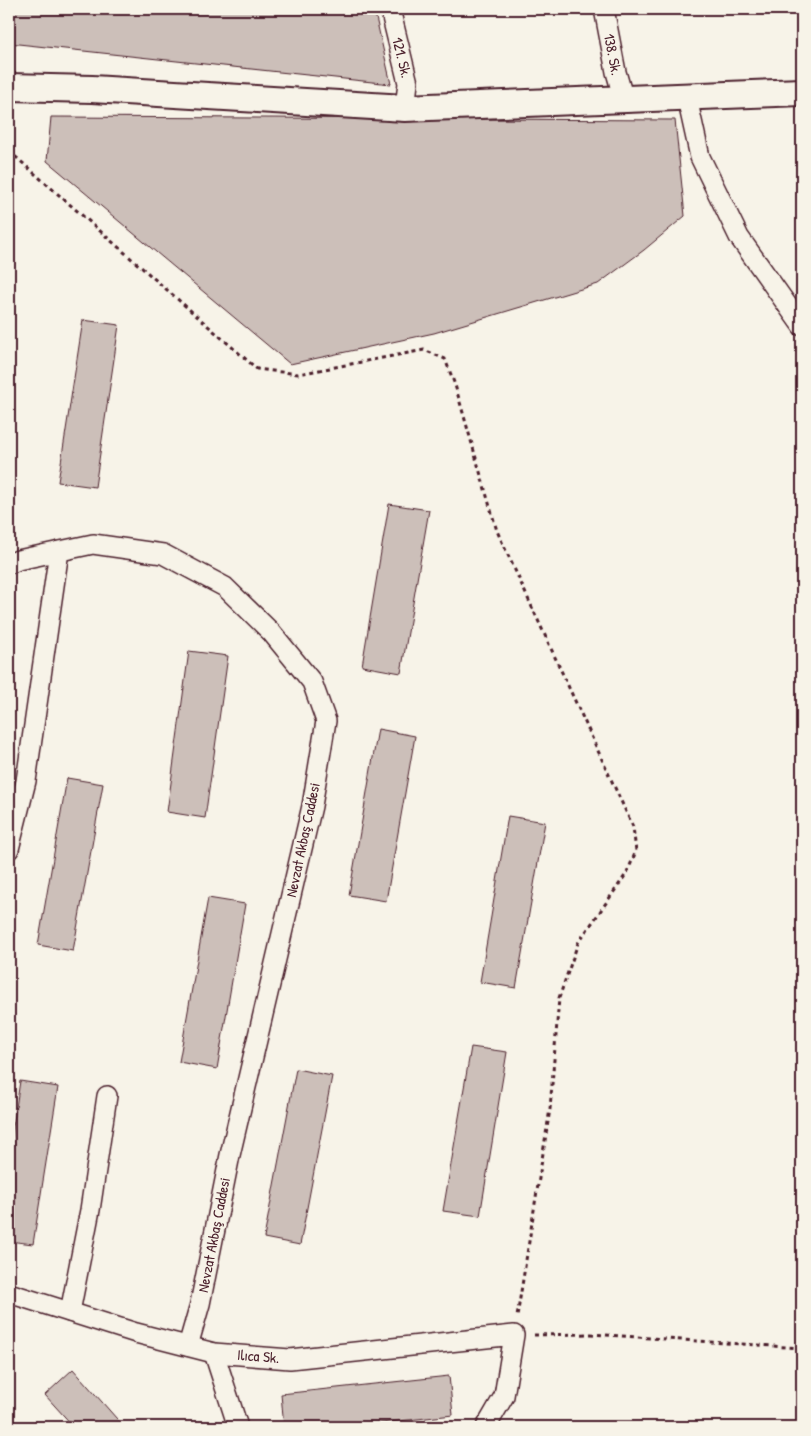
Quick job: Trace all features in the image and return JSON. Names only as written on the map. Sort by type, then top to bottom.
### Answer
[{"type":"street","name":"121. Sk.","points":[[390,9],[408,82],[405,108]]},
{"type":"street","name":"138. Sk.","points":[[604,9],[616,72],[624,100]]},
{"type":"street","points":[[9,87],[92,89],[405,108],[802,92]]},
{"type":"street","points":[[687,98],[700,158],[739,237],[802,326]]},
{"type":"street","name":"Nevzat Akbaş Caddesi","points":[[9,564],[18,560],[93,544],[163,554],[225,586],[272,633],[312,682],[326,721],[312,806],[230,1155],[200,1304],[188,1346]]},
{"type":"street","points":[[9,849],[26,781],[60,551]]},
{"type":"street","points":[[70,1312],[90,1210],[107,1096]]},
{"type":"street","name":"Ilıca Sk.","points":[[9,1293],[188,1346],[214,1352],[290,1359],[514,1335]]},
{"type":"street","points":[[486,1427],[504,1396],[514,1335]]},
{"type":"street","points":[[214,1352],[238,1427]]},
{"type":"path","points":[[9,151],[257,369],[298,374],[424,350],[445,359],[455,385],[497,531],[633,827],[636,851],[627,873],[578,943],[559,998],[550,1109],[514,1335],[591,1334],[802,1348]]},
{"type":"building","points":[[9,9],[374,9],[391,84],[9,43]]},
{"type":"building","points":[[51,117],[675,120],[685,216],[644,250],[598,284],[434,333],[290,364],[47,161]]},
{"type":"building","points":[[83,320],[119,325],[95,487],[58,482]]},
{"type":"building","points":[[389,504],[429,510],[401,673],[362,666]]},
{"type":"building","points":[[189,651],[228,656],[205,818],[167,812]]},
{"type":"building","points":[[378,729],[415,736],[386,901],[349,895]]},
{"type":"building","points":[[67,778],[103,784],[73,951],[38,945]]},
{"type":"building","points":[[508,816],[545,822],[516,988],[480,982]]},
{"type":"building","points":[[208,898],[245,904],[217,1069],[179,1062]]},
{"type":"building","points":[[471,1047],[507,1052],[480,1216],[443,1211]]},
{"type":"building","points":[[296,1069],[332,1076],[300,1245],[264,1238]]},
{"type":"building","points":[[20,1081],[58,1087],[33,1244],[9,1241],[9,1154]]},
{"type":"building","points":[[73,1369],[124,1427],[74,1427],[45,1395]]},
{"type":"building","points":[[449,1376],[453,1415],[345,1427],[284,1427],[281,1394]]}]
